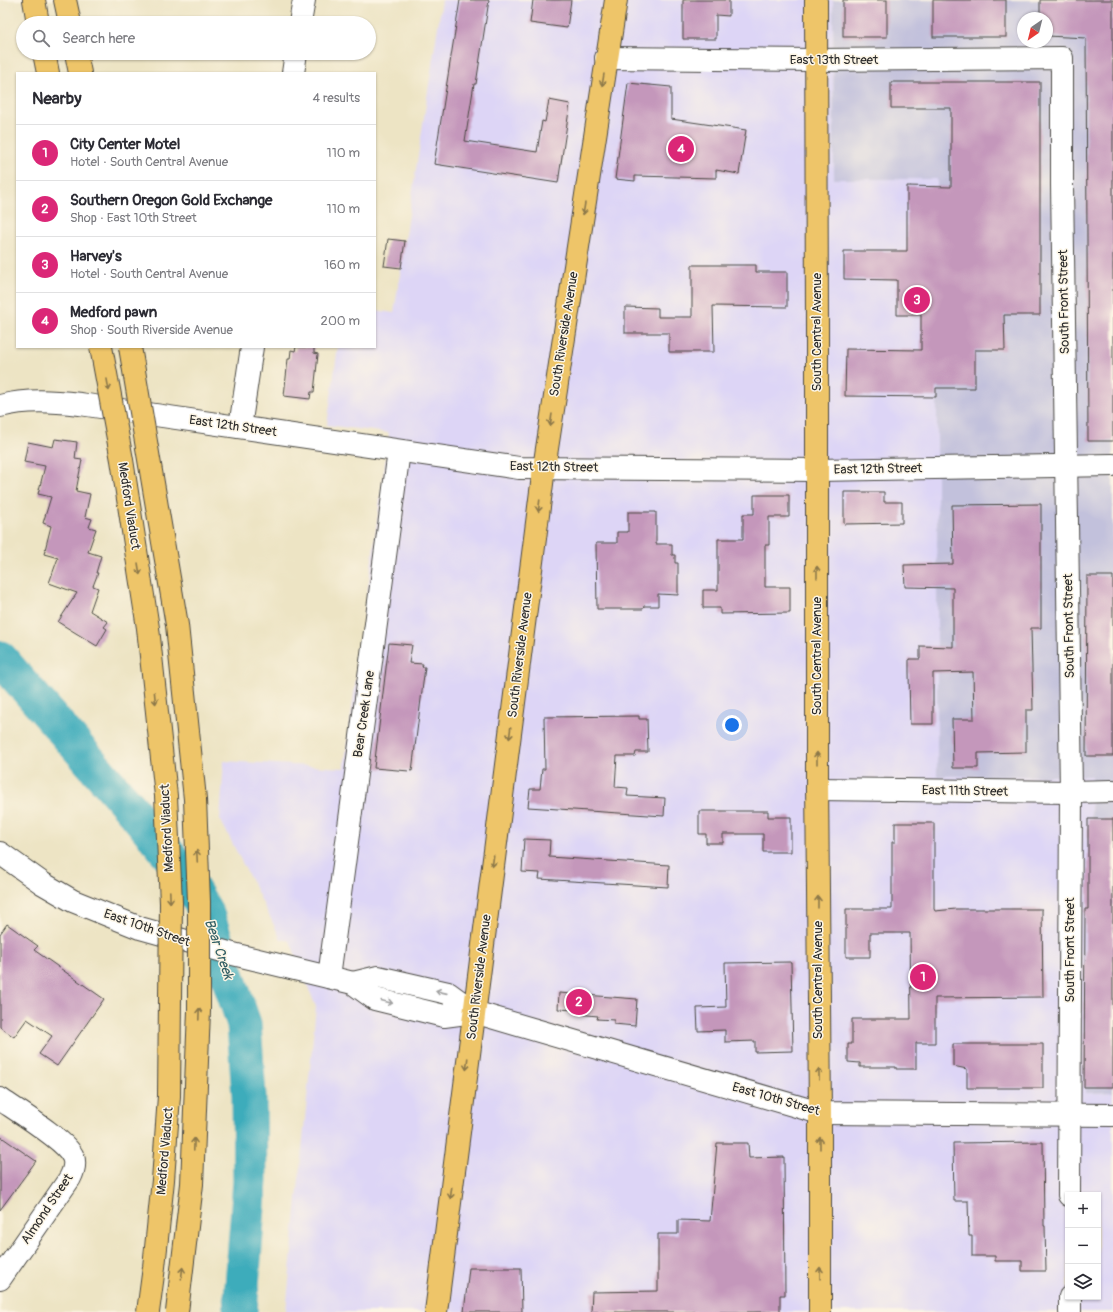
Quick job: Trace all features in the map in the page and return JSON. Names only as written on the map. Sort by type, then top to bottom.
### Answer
[{"type":"main road","points":[[34,0],[37,16]]},
{"type":"main road","points":[[65,0],[68,16]]},
{"type":"main road","name":"South Riverside Avenue","points":[[436,1312],[544,468],[616,0]]},
{"type":"main road","name":"South Central Avenue","points":[[816,0],[817,789],[820,1312]]},
{"type":"main road","points":[[45,60],[48,72]]},
{"type":"main road","points":[[77,60],[80,72]]},
{"type":"main road","name":"Medford Viaduct","points":[[101,348],[122,460],[148,628],[166,804],[171,903],[169,1096],[162,1187],[148,1312]]},
{"type":"main road","name":"Medford Viaduct","points":[[130,348],[177,625],[195,807],[199,902],[199,1011],[192,1184],[177,1312]]},
{"type":"street","points":[[301,16],[304,0]]},
{"type":"street","name":"East 13th Street","points":[[606,58],[816,60],[1062,58]]},
{"type":"street","name":"South Front Street","points":[[1062,58],[1062,185],[1071,792],[1069,1192]]},
{"type":"street","points":[[293,72],[295,60]]},
{"type":"street","points":[[240,427],[252,348]]},
{"type":"street","name":"East 12th Street","points":[[0,406],[33,401],[54,401],[519,468],[817,470],[1113,465]]},
{"type":"street","name":"Bear Creek Lane","points":[[329,977],[399,450]]},
{"type":"street","name":"East 11th Street","points":[[817,789],[1071,792],[1113,791]]},
{"type":"street","name":"East 10th Street","points":[[0,853],[42,883],[73,901],[140,928],[233,954],[353,983],[378,977],[448,993],[474,1012],[820,1113],[1113,1115]]},
{"type":"street","name":"Almond Street","points":[[0,1099],[58,1139],[74,1158],[74,1169],[70,1178],[0,1279]]},
{"type":"street","points":[[1070,1300],[1070,1312]]},
{"type":"shaded area","points":[[442,0],[833,0],[834,179],[937,179],[937,776],[1092,776],[1086,1093],[1113,1092],[1113,1312],[286,1312],[316,1007],[290,941],[281,939],[220,819],[224,761],[344,768],[389,433],[327,425],[338,348],[376,348],[376,310],[394,313]]},
{"type":"shaded area","points":[[833,0],[1113,0],[1113,1092],[1086,1093],[1092,776],[937,776],[937,179],[834,179]]},
{"type":"building","points":[[460,0],[489,0],[476,84],[474,84],[465,141],[537,152],[542,121],[545,122],[549,100],[570,104],[558,183],[434,164]]},
{"type":"building","points":[[533,0],[571,0],[567,28],[530,23]]},
{"type":"building","points":[[683,0],[729,0],[729,16],[716,15],[716,39],[683,39]]},
{"type":"building","points":[[843,0],[887,0],[887,37],[843,37]]},
{"type":"building","points":[[933,0],[1006,0],[1006,37],[933,37]]},
{"type":"building","points":[[1040,0],[1113,0],[1113,441],[1088,441],[1086,38],[1053,36],[1053,12],[1040,12]]},
{"type":"building","points":[[891,82],[1040,82],[1040,315],[1004,315],[1005,350],[975,350],[975,388],[936,388],[936,397],[845,396],[846,349],[921,350],[921,315],[897,315],[897,280],[844,279],[844,251],[907,251],[907,186],[951,187],[951,108],[891,108]]},
{"type":"building","points":[[628,83],[671,87],[671,119],[746,130],[739,174],[716,170],[716,178],[635,176],[635,181],[615,179]]},
{"type":"building","points":[[388,239],[405,241],[401,268],[384,266]]},
{"type":"building","points":[[692,265],[756,265],[756,272],[787,272],[787,307],[713,306],[714,352],[669,352],[669,333],[625,333],[625,307],[658,308],[658,317],[692,317]]},
{"type":"building","points":[[296,348],[314,348],[314,353],[318,354],[314,392],[311,392],[310,399],[284,396],[288,359],[290,359],[291,350],[295,351]]},
{"type":"building","points":[[55,439],[77,442],[75,459],[82,460],[76,491],[90,494],[85,517],[92,519],[89,527],[96,529],[88,552],[101,556],[96,573],[98,573],[93,586],[98,588],[90,611],[108,622],[104,627],[107,629],[97,646],[58,622],[77,593],[49,583],[58,558],[44,554],[51,526],[43,523],[51,497],[38,494],[45,466],[24,462],[28,442],[53,447]]},
{"type":"building","points":[[844,492],[884,492],[884,502],[902,502],[902,523],[844,524]]},
{"type":"building","points":[[754,495],[789,495],[789,517],[769,517],[769,545],[765,545],[765,587],[790,587],[790,613],[720,614],[720,608],[703,608],[703,590],[718,590],[718,539],[743,539],[743,514],[754,514]]},
{"type":"building","points":[[1041,504],[1041,628],[1031,628],[1033,710],[1026,710],[1026,752],[978,753],[978,768],[953,768],[952,719],[974,719],[973,672],[933,673],[933,724],[910,724],[909,659],[920,659],[920,646],[953,647],[953,588],[905,587],[904,565],[953,564],[952,505]]},
{"type":"building","points":[[628,512],[656,512],[656,544],[672,544],[672,555],[675,555],[675,563],[678,563],[678,595],[658,594],[658,606],[644,606],[643,609],[597,609],[596,543],[617,543],[617,532],[628,532]]},
{"type":"building","points":[[1087,576],[1113,576],[1113,756],[1086,756]]},
{"type":"building","points":[[389,643],[412,645],[409,663],[423,664],[422,667],[425,667],[412,771],[374,768]]},
{"type":"building","points":[[639,716],[639,719],[647,719],[648,752],[636,752],[635,756],[617,756],[615,787],[628,788],[627,796],[665,798],[664,816],[528,807],[530,789],[540,789],[542,769],[545,769],[544,717]]},
{"type":"building","points":[[699,811],[768,811],[768,817],[791,817],[791,852],[763,852],[763,834],[723,834],[723,843],[706,843],[706,834],[699,834]]},
{"type":"building","points":[[1088,819],[1113,819],[1113,1087],[1084,1087],[1085,909],[1088,909]]},
{"type":"building","points":[[895,823],[934,823],[935,911],[956,909],[1042,909],[1043,997],[935,998],[935,1043],[916,1043],[916,1069],[896,1069],[896,1067],[860,1067],[860,1063],[848,1062],[848,1044],[852,1044],[852,1019],[911,1019],[910,933],[870,933],[870,957],[846,957],[846,909],[892,909],[892,842],[895,842]]},
{"type":"building","points":[[524,839],[550,840],[549,857],[669,865],[668,887],[539,879],[540,873],[522,872]]},
{"type":"building","points":[[7,924],[38,946],[34,950],[104,999],[57,1066],[39,1054],[52,1036],[27,1019],[14,1037],[0,1027],[0,934]]},
{"type":"building","points":[[791,962],[793,1051],[755,1052],[755,1041],[725,1042],[725,1030],[698,1031],[697,1008],[726,1007],[725,963]]},
{"type":"building","points":[[559,993],[637,999],[635,1026],[614,1024],[614,1020],[597,1019],[598,1016],[577,1014],[578,1010],[558,1009]]},
{"type":"building","points":[[953,1044],[1043,1044],[1043,1088],[967,1088],[967,1069],[953,1066]]},
{"type":"building","points":[[0,1136],[36,1161],[0,1210]]},
{"type":"building","points":[[1043,1142],[1046,1271],[1022,1271],[1022,1261],[995,1261],[995,1256],[972,1256],[972,1236],[969,1236],[968,1201],[954,1201],[953,1143]]},
{"type":"building","points":[[717,1143],[748,1143],[749,1158],[784,1157],[785,1295],[780,1295],[780,1312],[591,1312],[592,1292],[658,1291],[658,1234],[678,1234],[678,1220],[710,1221]]},
{"type":"building","points":[[469,1268],[521,1268],[522,1312],[464,1312]]},
{"type":"waterway","name":"Bear Creek","points":[[0,658],[134,812],[180,868],[207,914],[244,1024],[249,1096],[250,1181],[240,1312]]},
{"type":"place","name":"Medford pawn","points":[[681,149]]},
{"type":"place","name":"Harvey's","points":[[917,300]]},
{"type":"place","name":"City Center Motel","points":[[923,977]]},
{"type":"place","name":"Southern Oregon Gold Exchange","points":[[579,1002]]}]
